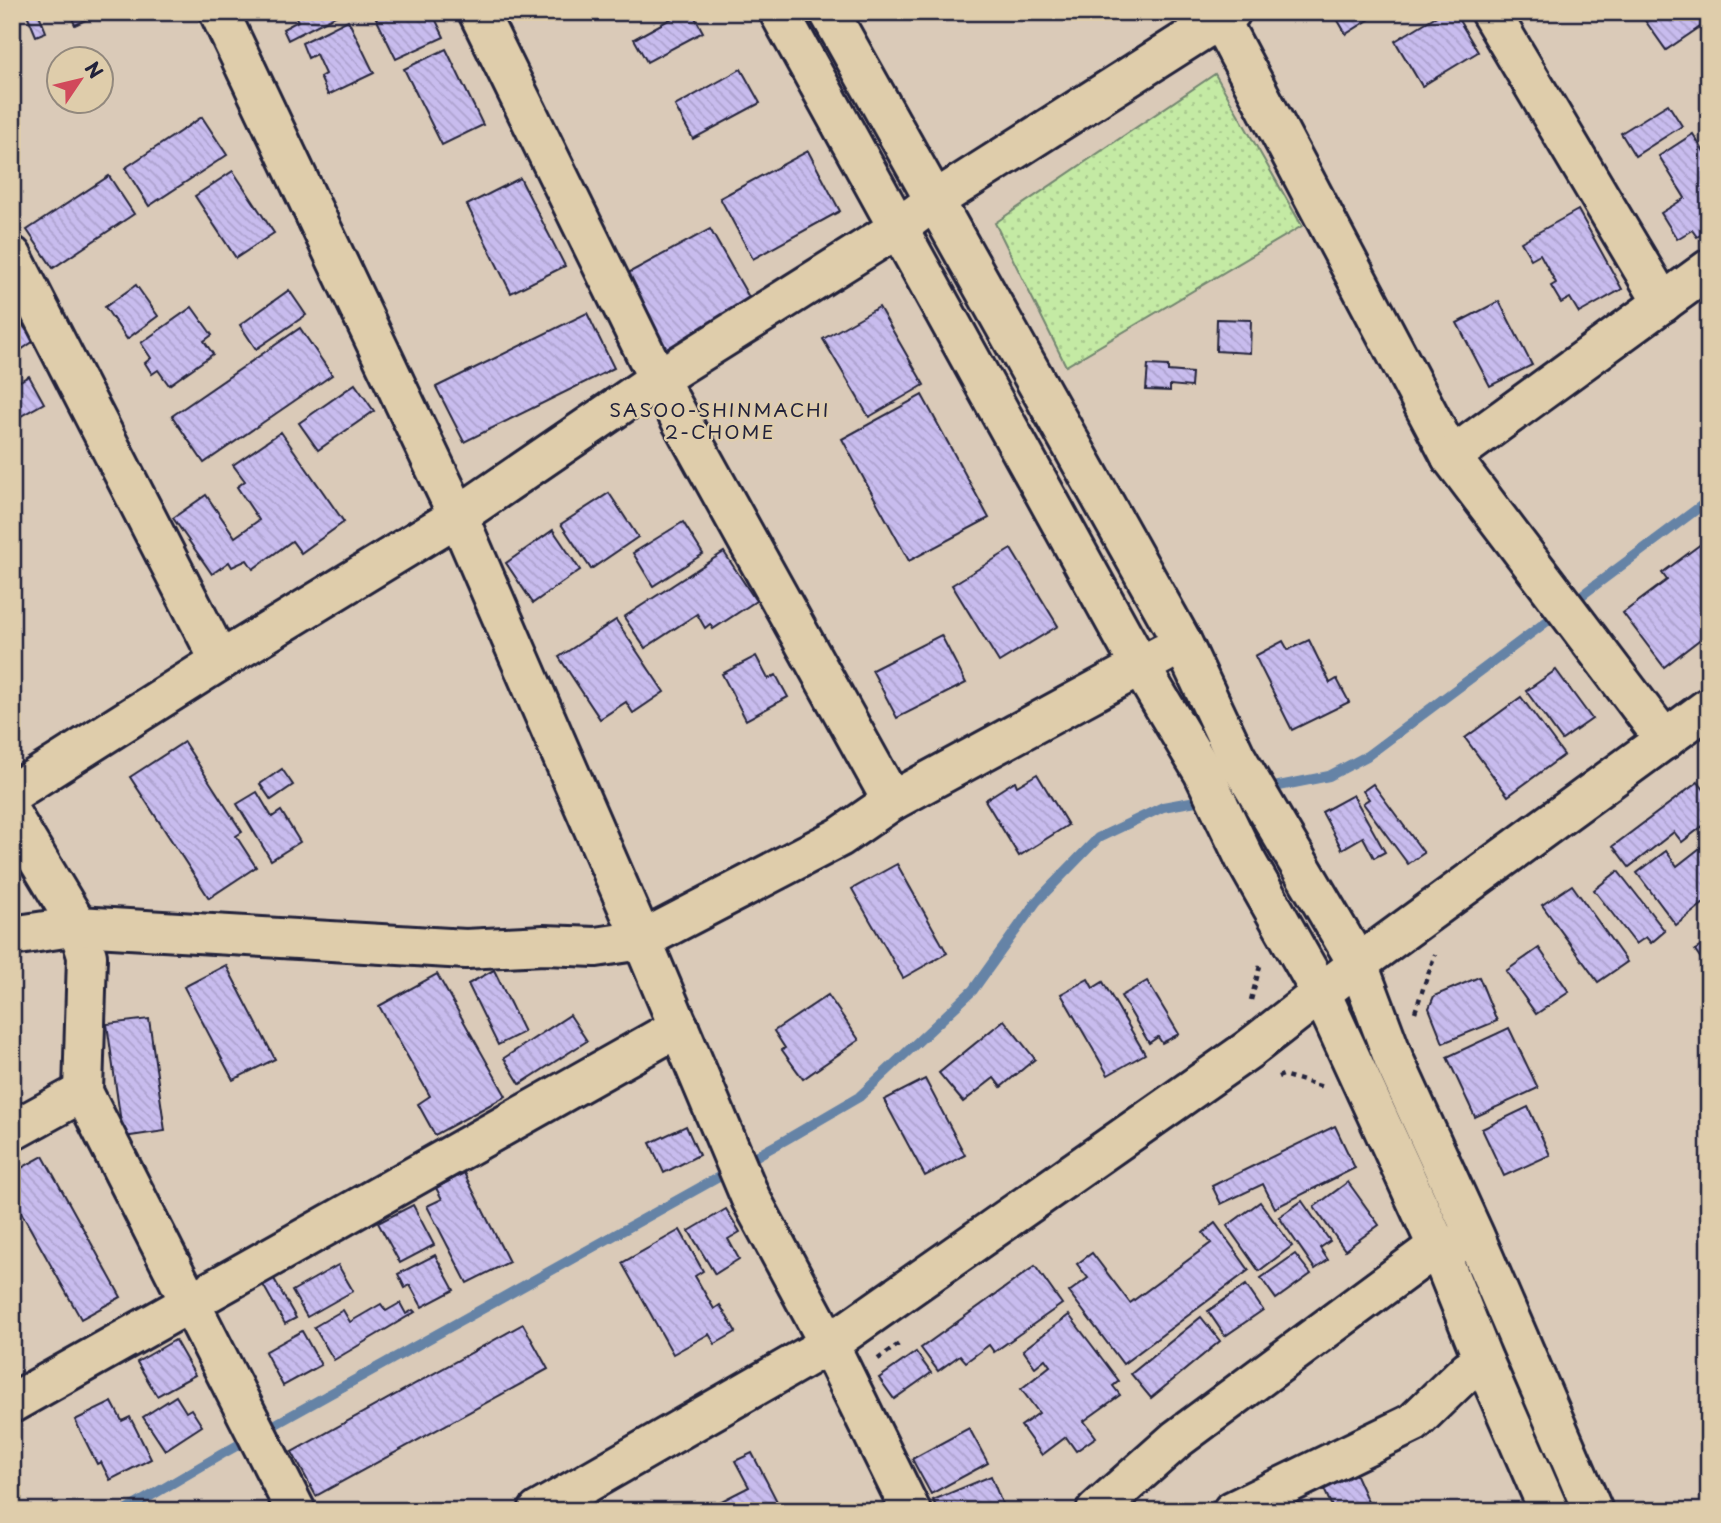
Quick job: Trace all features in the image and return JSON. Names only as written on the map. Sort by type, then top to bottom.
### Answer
[{"type":"street","points":[[219,12],[458,516],[680,1027],[751,1199],[829,1344],[911,1511]]},
{"type":"street","points":[[478,12],[659,379],[892,801]]},
{"type":"street","points":[[779,12],[1140,668],[1219,765],[1283,836],[1358,964],[1394,1060],[1475,1237],[1593,1511]]},
{"type":"street","points":[[829,12],[1182,642],[1245,859],[1321,993],[1439,1250],[1549,1511]]},
{"type":"street","points":[[1490,12],[1662,303]]},
{"type":"street","points":[[12,793],[220,661],[458,516],[659,379],[898,228],[934,201],[1222,15],[1451,457],[1665,740]]},
{"type":"street","points":[[12,257],[220,661]]},
{"type":"street","points":[[1451,457],[1709,269]]},
{"type":"street","points":[[12,936],[78,926],[466,949],[544,945],[596,947],[642,940],[840,838],[892,801],[1140,668],[1182,642]]},
{"type":"street","points":[[538,1511],[829,1344],[1248,1050],[1358,964],[1709,707]]},
{"type":"street","points":[[12,816],[78,926],[87,956],[83,1092],[296,1511]]},
{"type":"street","points":[[12,1403],[680,1027]]},
{"type":"street","points":[[12,1131],[83,1092]]},
{"type":"street","points":[[1096,1511],[1177,1439],[1424,1256],[1475,1237]]},
{"type":"street","points":[[1232,1511],[1413,1423],[1468,1370],[1484,1362]]},
{"type":"path","points":[[1413,1017],[1435,953],[1444,947]]},
{"type":"path","points":[[1243,1007],[1252,1000],[1263,952]]},
{"type":"path","points":[[1270,1081],[1283,1074],[1328,1088]]},
{"type":"path","points":[[878,1360],[906,1339]]},
{"type":"green space","points":[[1215,74],[1302,226],[1066,366],[995,223]]},
{"type":"building","points":[[12,12],[17,12],[20,21],[12,24]]},
{"type":"building","points":[[26,12],[38,12],[46,32],[36,36]]},
{"type":"building","points":[[69,12],[103,12],[75,25]]},
{"type":"building","points":[[293,12],[343,12],[288,40],[283,29],[298,21]]},
{"type":"building","points":[[373,12],[432,12],[444,37],[396,59]]},
{"type":"building","points":[[683,12],[692,12],[703,32],[647,62],[634,39]]},
{"type":"building","points":[[1333,12],[1376,12],[1378,14],[1346,34]]},
{"type":"building","points":[[1443,12],[1454,12],[1478,52],[1422,86],[1395,41]]},
{"type":"building","points":[[1639,12],[1694,12],[1703,25],[1666,50]]},
{"type":"building","points":[[348,20],[374,73],[328,95],[320,77],[325,74],[316,54],[308,58],[302,43]]},
{"type":"building","points":[[446,49],[483,125],[442,145],[404,69]]},
{"type":"building","points":[[741,69],[760,103],[693,139],[675,106]]},
{"type":"building","points":[[1668,104],[1682,126],[1635,156],[1621,133]]},
{"type":"building","points":[[202,117],[227,155],[149,206],[125,168]]},
{"type":"building","points":[[1693,134],[1709,160],[1709,230],[1697,237],[1692,230],[1677,239],[1661,213],[1685,198],[1659,156]]},
{"type":"building","points":[[808,151],[840,211],[753,259],[720,198]]},
{"type":"building","points":[[233,171],[274,233],[236,258],[195,196]]},
{"type":"building","points":[[109,176],[134,214],[53,268],[27,230]]},
{"type":"building","points":[[520,178],[565,266],[511,293],[467,205]]},
{"type":"building","points":[[1578,210],[1622,289],[1579,313],[1570,298],[1561,303],[1551,286],[1556,283],[1540,254],[1531,259],[1521,242]]},
{"type":"building","points":[[710,229],[754,306],[665,365],[619,278]]},
{"type":"building","points":[[136,285],[158,316],[127,339],[105,307]]},
{"type":"building","points":[[289,290],[306,315],[256,349],[240,325]]},
{"type":"building","points":[[1499,301],[1532,365],[1490,386],[1457,323]]},
{"type":"building","points":[[192,307],[212,335],[204,341],[213,354],[169,385],[158,370],[152,374],[145,363],[151,358],[141,343]]},
{"type":"building","points":[[879,307],[924,385],[869,417],[823,339]]},
{"type":"building","points":[[587,313],[614,368],[464,442],[436,387]]},
{"type":"building","points":[[12,319],[18,327],[22,324],[34,341],[12,356]]},
{"type":"building","points":[[1217,319],[1251,320],[1250,353],[1216,351]]},
{"type":"building","points":[[300,328],[332,375],[204,463],[172,416]]},
{"type":"building","points":[[1148,365],[1168,366],[1168,371],[1192,373],[1191,387],[1170,385],[1170,391],[1146,390]]},
{"type":"building","points":[[29,376],[44,403],[12,421],[12,385]]},
{"type":"building","points":[[355,384],[374,411],[318,450],[299,423]]},
{"type":"building","points":[[922,395],[989,518],[909,561],[842,439]]},
{"type":"building","points":[[281,432],[344,522],[301,553],[292,541],[253,569],[247,560],[232,567],[229,562],[212,574],[173,518],[206,495],[235,537],[259,520],[237,487],[245,481],[233,465]]},
{"type":"building","points":[[609,493],[638,537],[591,569],[561,524]]},
{"type":"building","points":[[683,522],[703,554],[653,586],[633,553]]},
{"type":"building","points":[[553,530],[580,570],[533,603],[506,563]]},
{"type":"building","points":[[1709,538],[1709,637],[1707,634],[1664,667],[1623,613],[1667,580],[1662,573]]},
{"type":"building","points":[[1011,549],[1058,626],[999,662],[952,585]]},
{"type":"building","points":[[724,552],[756,601],[713,629],[710,624],[705,628],[697,614],[645,648],[624,617]]},
{"type":"building","points":[[616,620],[664,692],[633,713],[626,702],[600,719],[559,657]]},
{"type":"building","points":[[941,635],[966,683],[897,718],[872,670]]},
{"type":"building","points":[[1309,640],[1330,683],[1337,679],[1349,702],[1292,730],[1255,656],[1283,641],[1288,650]]},
{"type":"building","points":[[756,656],[768,679],[776,675],[788,697],[746,720],[722,674]]},
{"type":"building","points":[[1556,670],[1592,719],[1562,740],[1526,691]]},
{"type":"building","points":[[1521,697],[1564,755],[1508,796],[1465,738]]},
{"type":"building","points":[[184,742],[242,832],[236,836],[256,867],[209,898],[130,777]]},
{"type":"building","points":[[282,769],[293,785],[271,800],[260,784]]},
{"type":"building","points":[[1037,774],[1068,825],[1019,856],[985,800],[1015,781],[1017,786]]},
{"type":"building","points":[[1698,782],[1709,796],[1709,821],[1682,842],[1674,832],[1629,867],[1613,846]]},
{"type":"building","points":[[1373,784],[1424,853],[1408,864],[1363,803],[1369,799],[1363,791]]},
{"type":"building","points":[[257,792],[272,817],[281,811],[300,842],[271,860],[237,804]]},
{"type":"building","points":[[1353,795],[1385,852],[1374,858],[1363,837],[1342,849],[1322,812]]},
{"type":"building","points":[[1709,841],[1709,899],[1676,925],[1637,873],[1666,851],[1677,866]]},
{"type":"building","points":[[897,864],[947,953],[903,978],[852,889]]},
{"type":"building","points":[[1618,871],[1665,931],[1651,943],[1646,937],[1636,944],[1594,890]]},
{"type":"building","points":[[1572,885],[1627,962],[1598,982],[1542,905]]},
{"type":"building","points":[[1709,941],[1709,970],[1695,950]]},
{"type":"building","points":[[1539,948],[1569,992],[1536,1014],[1506,971]]},
{"type":"building","points":[[226,965],[275,1059],[233,1080],[184,987]]},
{"type":"building","points":[[494,970],[524,1032],[498,1045],[468,984]]},
{"type":"building","points":[[437,974],[506,1096],[435,1135],[418,1104],[430,1096],[379,1006]]},
{"type":"building","points":[[1479,977],[1497,1021],[1443,1043],[1429,1008],[1434,996]]},
{"type":"building","points":[[1088,979],[1093,988],[1103,982],[1145,1054],[1108,1075],[1061,994]]},
{"type":"building","points":[[1147,981],[1179,1034],[1162,1043],[1158,1037],[1149,1043],[1121,996]]},
{"type":"building","points":[[828,995],[859,1040],[803,1079],[782,1050],[785,1048],[774,1031]]},
{"type":"building","points":[[570,1015],[587,1041],[520,1084],[504,1058]]},
{"type":"building","points":[[149,1019],[165,1131],[123,1137],[107,1024]]},
{"type":"building","points":[[1004,1020],[1035,1059],[1001,1087],[994,1078],[963,1102],[939,1073]]},
{"type":"building","points":[[1509,1028],[1538,1088],[1475,1117],[1447,1057]]},
{"type":"building","points":[[925,1079],[965,1155],[925,1176],[884,1100]]},
{"type":"building","points":[[1528,1107],[1550,1155],[1504,1176],[1482,1129]]},
{"type":"building","points":[[686,1126],[699,1155],[664,1173],[650,1143]]},
{"type":"building","points":[[1335,1126],[1355,1168],[1275,1208],[1263,1184],[1221,1204],[1212,1186]]},
{"type":"building","points":[[43,1156],[121,1297],[81,1319],[12,1196],[12,1173]]},
{"type":"building","points":[[464,1173],[509,1262],[467,1283],[427,1206],[442,1199],[436,1188]]},
{"type":"building","points":[[1348,1182],[1379,1225],[1345,1250],[1314,1207]]},
{"type":"building","points":[[1302,1201],[1330,1241],[1320,1248],[1328,1260],[1315,1269],[1279,1217]]},
{"type":"building","points":[[1260,1202],[1292,1246],[1259,1271],[1227,1226]]},
{"type":"building","points":[[413,1205],[434,1245],[400,1263],[378,1223]]},
{"type":"building","points":[[726,1209],[740,1232],[728,1239],[739,1259],[715,1274],[689,1231]]},
{"type":"building","points":[[1215,1223],[1249,1270],[1123,1364],[1069,1292],[1088,1278],[1077,1264],[1092,1253],[1130,1303],[1211,1243],[1203,1233]]},
{"type":"building","points":[[680,1230],[703,1271],[695,1276],[714,1309],[720,1305],[736,1332],[715,1344],[709,1334],[673,1354],[622,1263]]},
{"type":"building","points":[[1295,1254],[1311,1274],[1276,1299],[1261,1278]]},
{"type":"building","points":[[435,1255],[454,1290],[422,1307],[410,1285],[405,1288],[398,1274]]},
{"type":"building","points":[[338,1265],[353,1291],[307,1317],[292,1291]]},
{"type":"building","points":[[1035,1266],[1062,1304],[994,1352],[989,1345],[966,1362],[960,1355],[938,1371],[921,1348]]},
{"type":"building","points":[[273,1277],[296,1318],[285,1324],[262,1283]]},
{"type":"building","points":[[1246,1285],[1263,1310],[1225,1336],[1208,1311]]},
{"type":"building","points":[[400,1303],[406,1314],[413,1310],[415,1312],[334,1360],[314,1327],[343,1310],[350,1322],[381,1304],[386,1311]]},
{"type":"building","points":[[1069,1315],[1119,1381],[1113,1386],[1120,1395],[1084,1421],[1096,1437],[1076,1451],[1066,1437],[1042,1455],[1021,1426],[1039,1413],[1021,1389],[1050,1366],[1045,1359],[1035,1367],[1023,1350]]},
{"type":"building","points":[[1201,1317],[1220,1341],[1151,1398],[1131,1374]]},
{"type":"building","points":[[523,1324],[548,1369],[316,1496],[292,1452]]},
{"type":"building","points":[[302,1331],[321,1365],[283,1386],[265,1352]]},
{"type":"building","points":[[12,1332],[19,1345],[12,1349]]},
{"type":"building","points":[[175,1340],[195,1375],[157,1396],[137,1362]]},
{"type":"building","points":[[916,1352],[931,1373],[894,1399],[879,1378]]},
{"type":"building","points":[[176,1396],[186,1412],[191,1409],[202,1426],[165,1450],[143,1417]]},
{"type":"building","points":[[112,1402],[122,1421],[130,1417],[151,1459],[110,1480],[101,1462],[97,1464],[75,1420]]},
{"type":"building","points":[[969,1428],[988,1463],[931,1494],[912,1459]]},
{"type":"building","points":[[752,1453],[782,1511],[702,1511],[749,1487],[735,1461]]},
{"type":"building","points":[[1355,1473],[1372,1511],[1334,1511],[1323,1487]]},
{"type":"building","points":[[991,1476],[1005,1511],[938,1511],[933,1500]]},
{"type":"waterway","points":[[1264,789],[1329,776],[1367,756],[1709,500]]},
{"type":"waterway","points":[[125,1511],[859,1097],[973,990],[1036,902],[1098,838],[1163,807],[1207,799]]},
{"type":"district","name":"SASOO-SHINMACHI 2-CHOME","points":[[720,421]]}]
